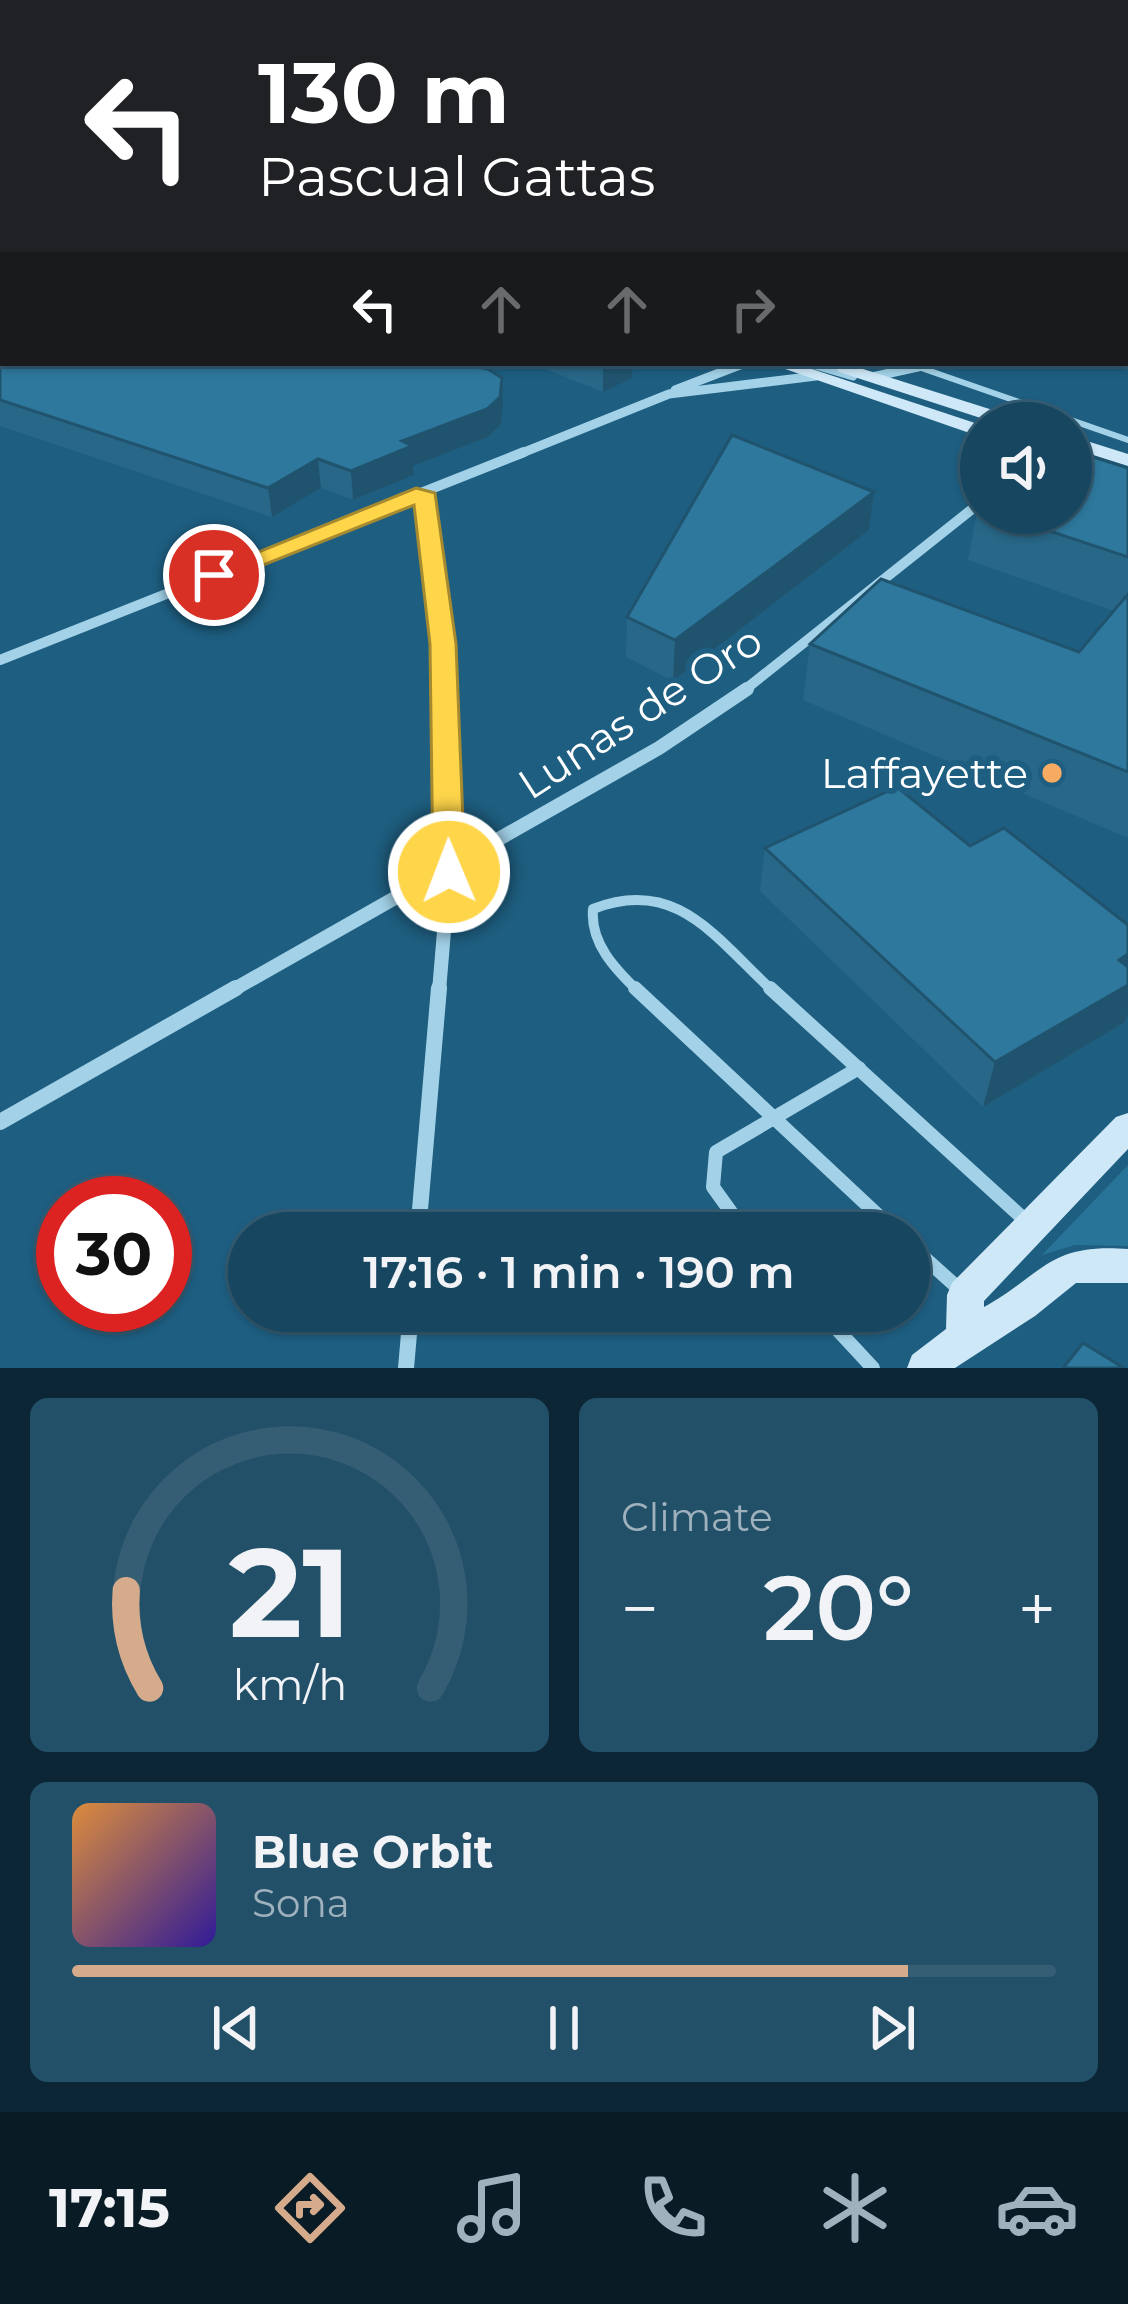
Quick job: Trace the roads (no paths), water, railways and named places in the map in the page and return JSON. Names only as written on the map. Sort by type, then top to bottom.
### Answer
[{"type":"main road","points":[[818,367],[872,377],[960,405]]},
{"type":"main road","points":[[818,367],[960,423]]},
{"type":"main road","points":[[1092,449],[1128,460]]},
{"type":"main road","points":[[1092,468],[1128,481]]},
{"type":"main road","points":[[926,1368],[1031,1226],[1128,1126]]},
{"type":"main road","points":[[965,1314],[1007,1315],[1054,1273],[1096,1262],[1128,1266]]},
{"type":"street","points":[[0,660],[669,394],[698,377],[736,366]]},
{"type":"street","points":[[872,377],[928,366]]},
{"type":"street","points":[[669,394],[818,367],[907,388]]},
{"type":"street","points":[[420,1212],[449,872],[443,644],[424,493]]},
{"type":"street","name":"Lunas de Oro","points":[[0,1122],[449,872],[659,748],[754,683],[960,519]]},
{"type":"street","points":[[406,1368],[409,1332]]},
{"type":"lane","points":[[916,366],[1128,440]]},
{"type":"lane","points":[[875,1212],[622,976],[595,934],[590,922],[593,909],[630,893],[664,897],[1031,1226]]},
{"type":"lane","points":[[726,1212],[718,1203],[709,1169],[716,1152],[859,1068]]},
{"type":"lane","points":[[930,1270],[965,1314]]},
{"type":"lane","points":[[840,1332],[873,1368]]},
{"type":"place","name":"Laffayette","points":[[1052,773]]}]
